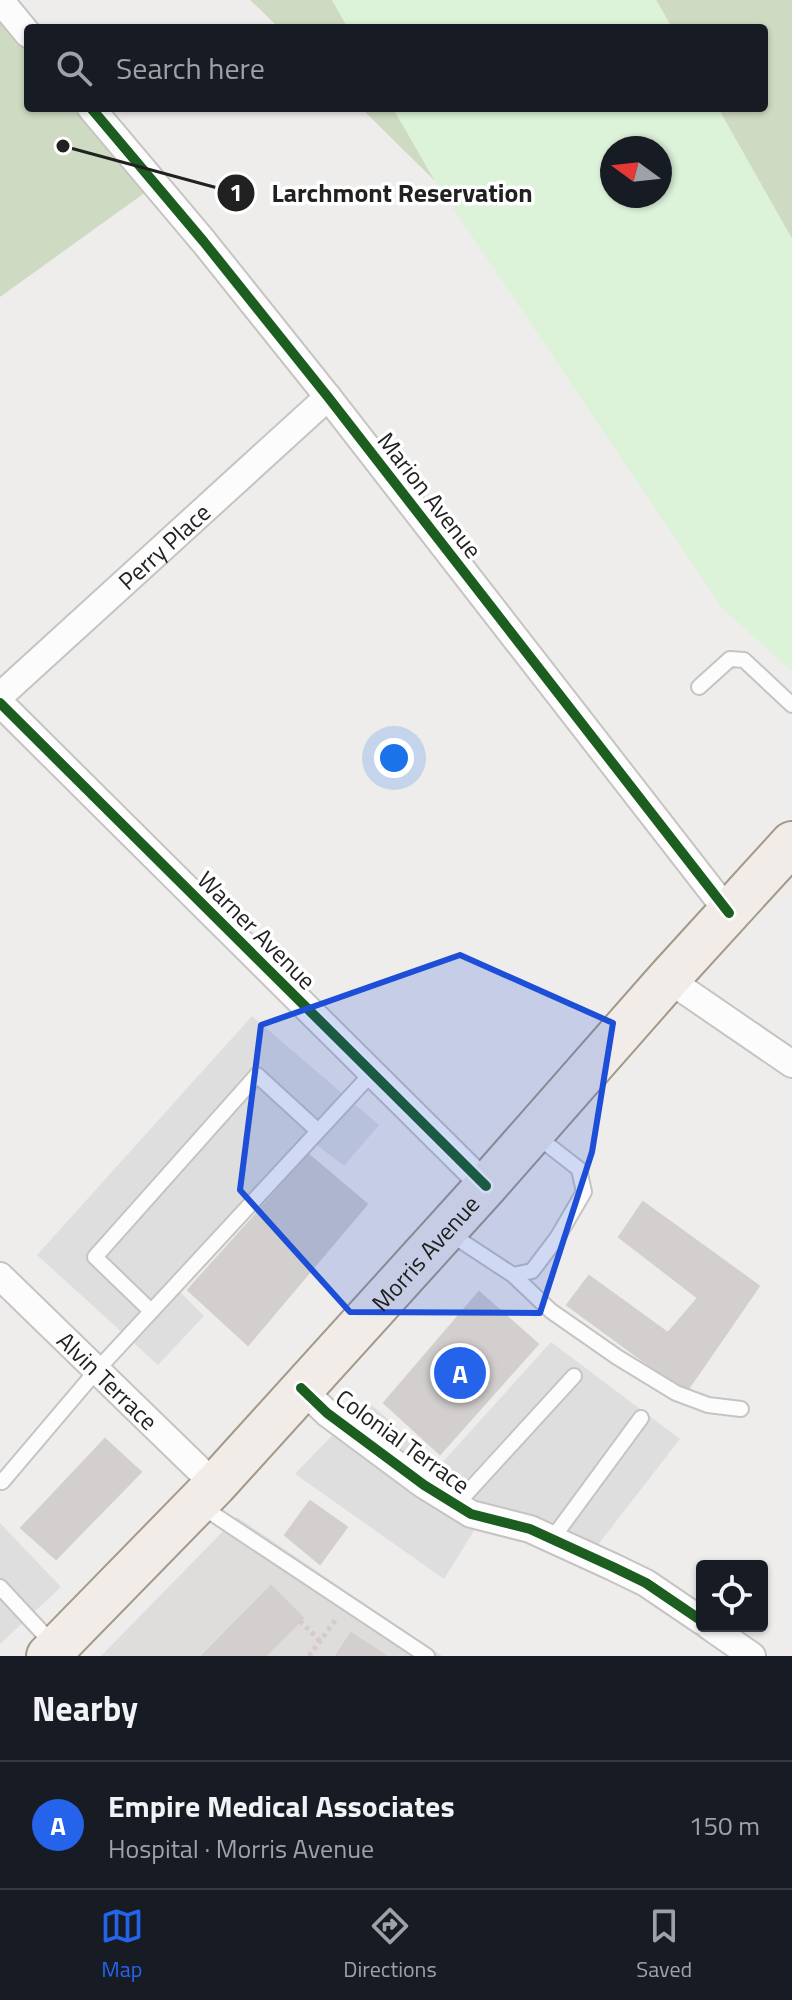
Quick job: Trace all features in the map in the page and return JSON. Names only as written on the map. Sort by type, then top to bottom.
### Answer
[{"type":"main road","name":"Morris Avenue","points":[[62,1647],[206,1494],[486,1186],[792,843]]},
{"type":"street","points":[[0,0],[24,29]]},
{"type":"street","name":"Marion Avenue","points":[[94,112],[328,397],[729,913]]},
{"type":"street","name":"Perry Place","points":[[0,696],[328,397]]},
{"type":"street","name":"Warner Avenue","points":[[0,703],[486,1186]]},
{"type":"street","points":[[668,979],[792,1064]]},
{"type":"street","name":"Alvin Terrace","points":[[0,1276],[97,1370],[206,1494]]},
{"type":"street","name":"Colonial Terrace","points":[[301,1388],[327,1413],[424,1485],[471,1514],[530,1529],[552,1539],[646,1583],[696,1617]]},
{"type":"street","points":[[718,1632],[752,1656]]},
{"type":"lane","points":[[699,687],[730,659],[744,660],[792,705]]},
{"type":"lane","points":[[2,1482],[97,1370],[372,1073]]},
{"type":"lane","points":[[151,1311],[95,1257],[257,1075],[318,1131]]},
{"type":"lane","points":[[513,1275],[532,1271],[557,1238],[584,1192],[579,1169],[532,1133]]},
{"type":"lane","points":[[445,1231],[513,1275],[551,1311],[676,1393],[708,1405],[741,1409]]},
{"type":"lane","points":[[456,1505],[574,1376]]},
{"type":"lane","points":[[552,1539],[641,1418]]},
{"type":"lane","points":[[206,1494],[427,1656]]},
{"type":"lane","points":[[0,1587],[62,1647]]},
{"type":"path","points":[[309,1656],[343,1611]]},
{"type":"path","points":[[300,1621],[320,1641]]},
{"type":"highlighted area","points":[[460,955],[613,1023],[592,1152],[540,1313],[350,1312],[240,1190],[261,1025]]},
{"type":"shaded area","points":[[252,1016],[379,1125],[344,1166],[313,1142],[179,1291],[204,1316],[158,1365],[37,1255]]},
{"type":"shaded area","points":[[551,1342],[680,1439],[597,1546],[477,1526],[444,1579],[295,1474],[366,1400],[440,1465]]},
{"type":"shaded area","points":[[237,1517],[442,1656],[101,1656]]},
{"type":"shaded area","points":[[0,1523],[61,1587],[0,1644]]},
{"type":"green space","points":[[0,0],[24,24],[24,112],[98,112],[157,184],[0,297]]},
{"type":"green space","points":[[250,0],[332,0],[346,24],[275,24]]},
{"type":"green space","points":[[332,0],[656,0],[670,24],[346,24]]},
{"type":"green space","points":[[656,0],[792,0],[792,239],[720,112],[768,112],[768,24],[670,24]]},
{"type":"green space","points":[[365,112],[395,112],[435,181]]},
{"type":"green space","points":[[395,112],[720,112],[792,239],[792,672],[720,606],[435,181]]},
{"type":"building","points":[[309,1155],[367,1204],[248,1345],[188,1290]]},
{"type":"building","points":[[643,1202],[759,1286],[686,1392],[567,1305],[589,1276],[668,1333],[698,1298],[619,1237]]},
{"type":"building","points":[[479,1292],[538,1344],[440,1454],[384,1403]]},
{"type":"building","points":[[105,1439],[141,1472],[56,1559],[21,1528]]},
{"type":"building","points":[[310,1501],[347,1527],[320,1564],[285,1535]]},
{"type":"building","points":[[271,1586],[303,1618],[265,1656],[202,1656]]},
{"type":"building","points":[[351,1633],[386,1656],[336,1656]]},
{"type":"cycle path","points":[[94,112],[328,397],[729,913]]},
{"type":"cycle path","points":[[0,703],[486,1186]]},
{"type":"cycle path","points":[[301,1388],[327,1413],[424,1485],[471,1514],[530,1529],[646,1583],[696,1617]]},
{"type":"place","name":"Larchmont Reservation","points":[[63,146]]},
{"type":"place","name":"Empire Medical Associates","points":[[460,1373]]}]
